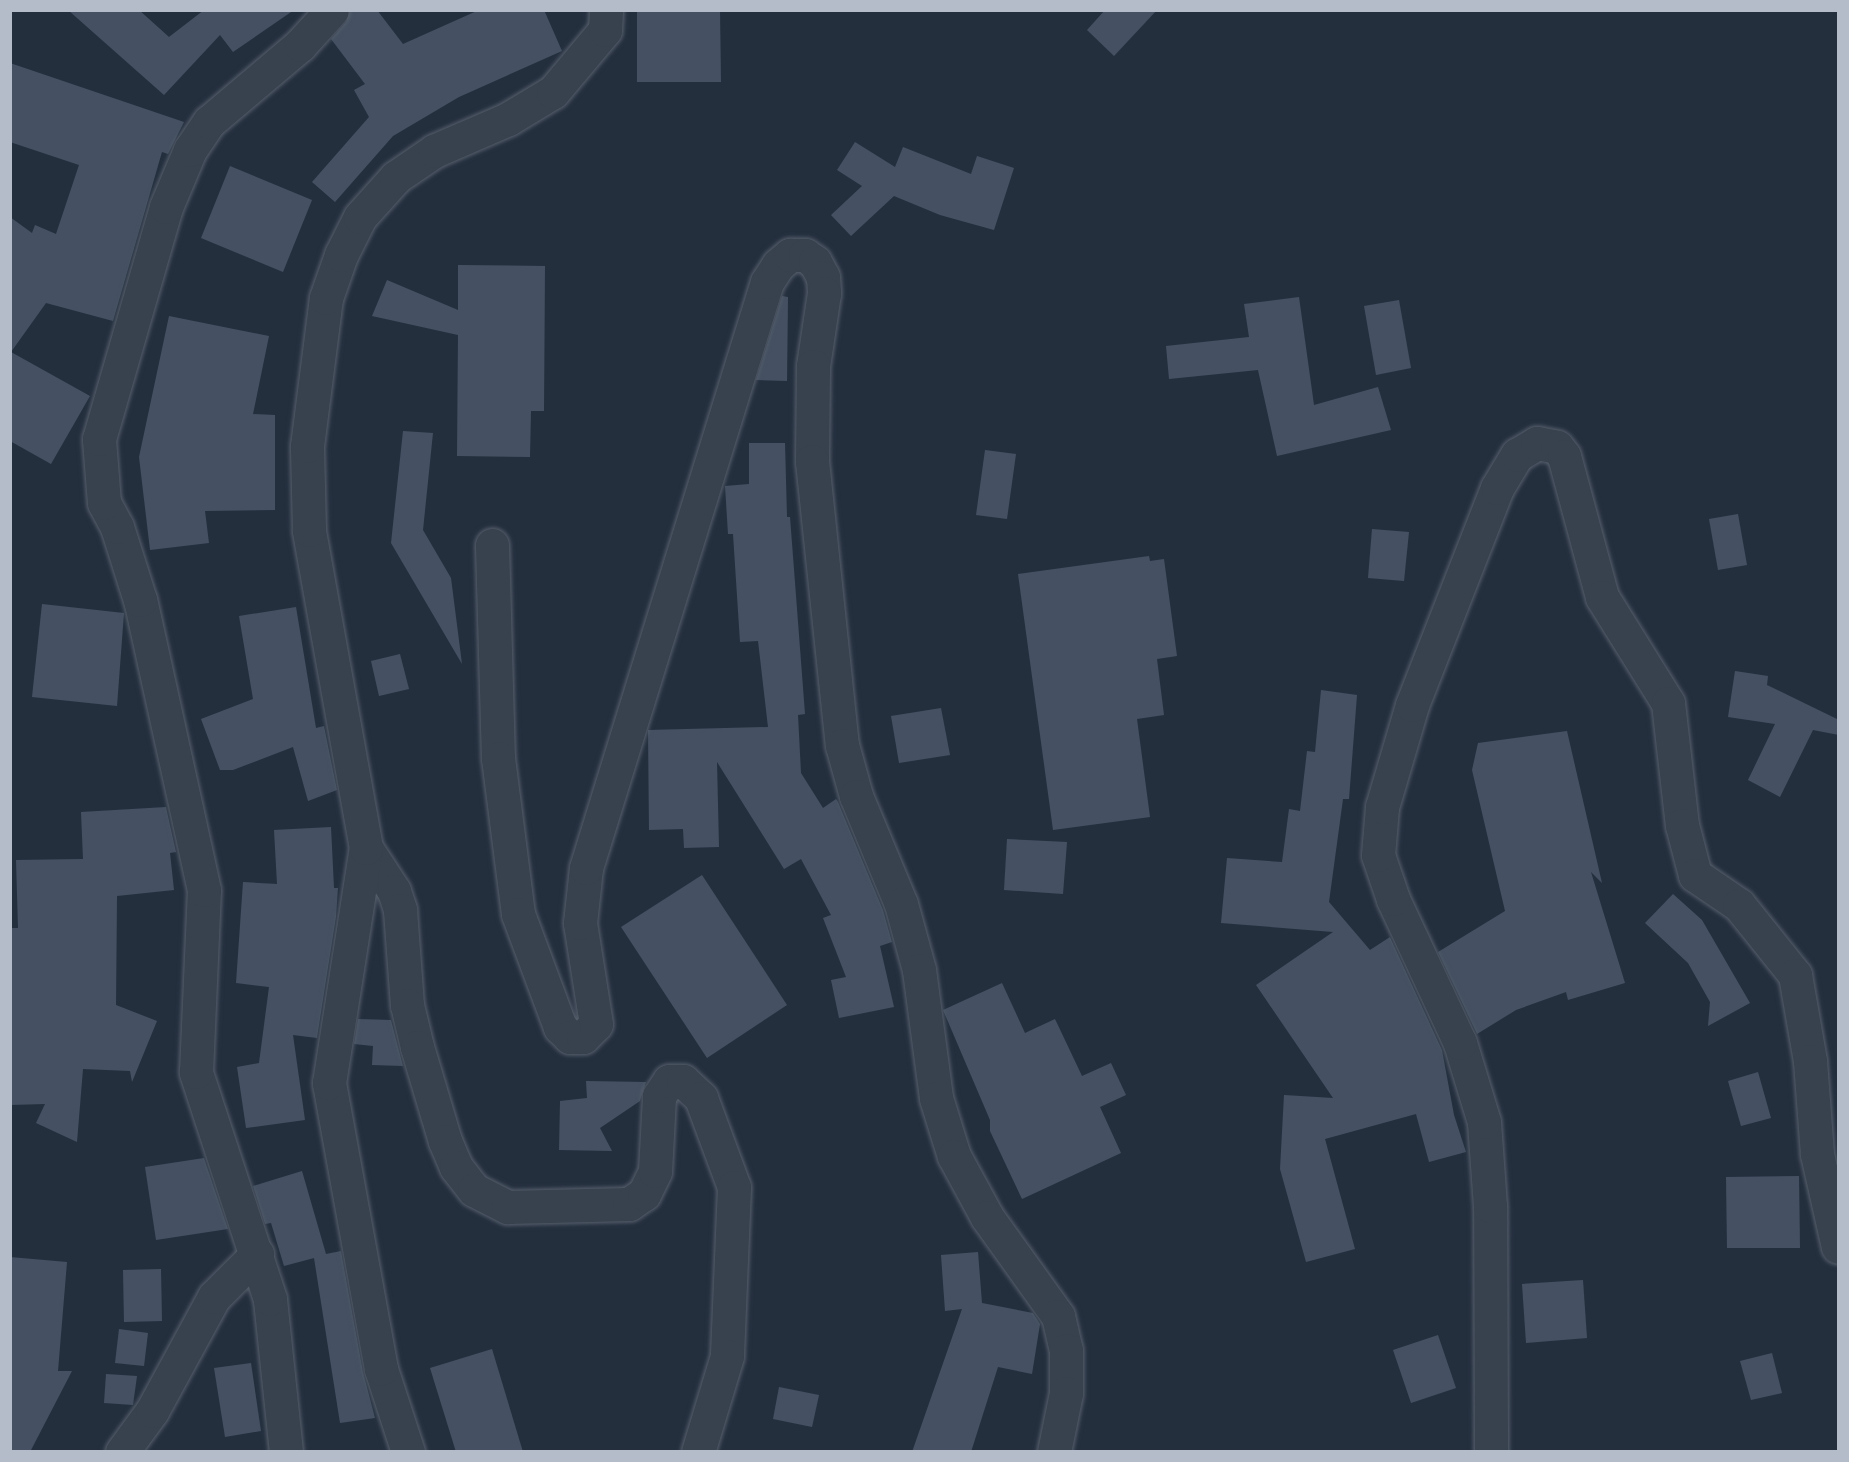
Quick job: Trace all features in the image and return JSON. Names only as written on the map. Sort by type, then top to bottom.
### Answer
[{"type":"street","points":[[286,1452],[270,1299],[196,1072],[204,890],[140,600],[117,527],[104,503],[99,439],[166,207],[190,150],[209,122],[300,45],[332,10]]},
{"type":"street","points":[[408,1452],[381,1369],[329,1083],[366,848],[309,530],[307,446],[326,298],[341,255],[360,217],[396,177],[434,151],[508,119],[553,92],[605,30],[606,10]]},
{"type":"street","points":[[492,545],[498,758],[518,915],[560,1027],[570,1037],[583,1037],[596,1024],[580,923],[586,868],[767,282],[777,265],[790,255],[805,255],[815,262],[823,277],[824,293],[813,366],[812,461],[842,745],[856,796],[901,904],[918,970],[936,1098],[954,1156],[987,1217],[1058,1316],[1066,1350],[1066,1393],[1054,1452]]},
{"type":"street","points":[[1491,1452],[1490,1206],[1484,1122],[1460,1043],[1393,899],[1378,855],[1382,807],[1412,705],[1497,488],[1517,455],[1536,443],[1557,447],[1564,456],[1602,597],[1668,703],[1682,825],[1695,875],[1739,905],[1795,975],[1810,1061],[1817,1154],[1839,1247]]},
{"type":"street","points":[[366,848],[394,891],[400,910],[407,1005],[417,1047],[445,1141],[456,1167],[474,1190],[508,1207],[629,1204],[644,1194],[655,1171],[659,1096],[669,1081],[683,1081],[701,1098],[734,1187],[727,1356],[698,1452]]},
{"type":"street","points":[[122,1452],[152,1411],[214,1297],[257,1254]]},
{"type":"building","points":[[68,10],[139,10],[169,37],[204,10],[294,10],[233,52],[220,35],[164,95]]},
{"type":"building","points":[[350,10],[377,10],[403,44],[479,10],[544,10],[562,51],[459,97],[393,136],[335,202],[312,182],[369,117],[354,90],[365,84],[331,39],[346,22]]},
{"type":"building","points":[[637,10],[720,10],[721,82],[637,82]]},
{"type":"building","points":[[1105,10],[1157,10],[1114,56],[1087,30]]},
{"type":"building","points":[[10,63],[184,122],[168,154],[162,152],[113,321],[46,303],[11,352],[90,396],[51,464],[10,441],[10,217],[32,233],[35,225],[56,234],[79,165],[10,142]]},
{"type":"building","points":[[855,142],[895,167],[903,147],[971,174],[977,156],[1014,168],[994,230],[940,215],[894,196],[851,236],[831,215],[862,186],[837,170]]},
{"type":"building","points":[[230,166],[312,200],[283,272],[201,238]]},
{"type":"building","points":[[458,265],[545,266],[544,411],[531,411],[530,457],[457,456],[458,335],[372,316],[387,280],[458,310]]},
{"type":"building","points":[[782,296],[788,297],[787,381],[756,380]]},
{"type":"building","points":[[1299,297],[1314,405],[1378,387],[1391,430],[1277,456],[1258,370],[1169,379],[1166,346],[1249,337],[1244,304]]},
{"type":"building","points":[[1399,300],[1411,368],[1376,375],[1364,306]]},
{"type":"building","points":[[169,316],[269,336],[253,414],[275,415],[275,510],[205,511],[209,543],[150,550],[139,457]]},
{"type":"building","points":[[403,431],[433,433],[423,530],[451,578],[462,664],[391,543]]},
{"type":"building","points":[[749,443],[785,443],[787,517],[790,517],[805,714],[798,715],[801,773],[823,808],[836,799],[838,802],[883,910],[892,942],[880,946],[894,1007],[839,1018],[831,980],[846,977],[823,918],[831,915],[801,859],[784,869],[717,762],[719,847],[684,848],[683,829],[649,830],[648,730],[768,727],[758,641],[740,642],[733,534],[728,534],[725,486],[749,484]]},
{"type":"building","points":[[985,450],[1016,454],[1007,519],[976,515]]},
{"type":"building","points":[[1738,514],[1747,565],[1718,570],[1709,519]]},
{"type":"building","points":[[1372,529],[1409,532],[1404,581],[1368,578]]},
{"type":"building","points":[[1149,556],[1150,561],[1164,559],[1177,656],[1157,659],[1164,715],[1137,719],[1150,817],[1053,830],[1018,574]]},
{"type":"building","points":[[42,604],[124,613],[117,706],[32,697]]},
{"type":"building","points":[[296,607],[316,728],[324,726],[337,790],[308,801],[293,747],[233,770],[220,770],[201,719],[253,699],[239,616]]},
{"type":"building","points":[[400,654],[409,689],[379,696],[371,661]]},
{"type":"building","points":[[1735,671],[1768,676],[1767,685],[1839,720],[1839,735],[1813,730],[1780,797],[1748,780],[1775,724],[1728,717]]},
{"type":"building","points":[[1321,690],[1357,695],[1349,799],[1343,799],[1329,902],[1370,950],[1390,937],[1442,1050],[1454,1115],[1466,1152],[1429,1162],[1416,1114],[1325,1139],[1355,1249],[1306,1262],[1280,1169],[1284,1095],[1333,1098],[1256,985],[1333,932],[1221,923],[1227,858],[1282,862],[1289,809],[1300,811],[1307,751],[1315,752]]},
{"type":"building","points":[[941,708],[950,755],[899,763],[891,716]]},
{"type":"building","points":[[1567,731],[1602,883],[1591,872],[1625,983],[1568,1000],[1566,992],[1516,1010],[1477,1034],[1438,952],[1505,911],[1472,770],[1478,743]]},
{"type":"building","points":[[166,807],[176,852],[170,853],[174,890],[117,896],[116,1005],[157,1021],[132,1082],[130,1071],[83,1069],[77,1142],[36,1123],[45,1104],[10,1105],[10,928],[18,928],[16,860],[83,859],[81,812]]},
{"type":"building","points":[[331,827],[334,888],[338,888],[336,917],[317,1038],[293,1035],[305,1120],[246,1128],[237,1067],[259,1063],[269,987],[236,983],[243,882],[277,884],[274,830]]},
{"type":"building","points":[[1007,839],[1067,842],[1063,894],[1004,890]]},
{"type":"building","points":[[702,875],[787,1005],[707,1058],[621,927]]},
{"type":"building","points":[[1673,894],[1702,920],[1750,1003],[1708,1026],[1710,1002],[1688,963],[1645,923]]},
{"type":"building","points":[[1002,983],[1025,1033],[1055,1019],[1082,1076],[1111,1063],[1126,1095],[1100,1107],[1121,1153],[1022,1199],[990,1131],[990,1120],[943,1010]]},
{"type":"building","points":[[358,1019],[391,1020],[403,1066],[372,1065],[373,1046],[354,1044]]},
{"type":"building","points":[[1758,1072],[1771,1118],[1741,1126],[1728,1081]]},
{"type":"building","points":[[586,1081],[646,1082],[640,1101],[600,1128],[612,1151],[559,1150],[560,1101],[587,1098]]},
{"type":"building","points":[[204,1158],[228,1229],[156,1240],[145,1167]]},
{"type":"building","points":[[302,1171],[326,1254],[341,1251],[363,1372],[375,1418],[340,1423],[314,1258],[284,1266],[271,1223],[265,1224],[253,1186]]},
{"type":"building","points":[[1799,1176],[1800,1248],[1727,1248],[1726,1177]]},
{"type":"building","points":[[978,1252],[982,1303],[1033,1313],[1040,1324],[1032,1374],[998,1367],[971,1452],[912,1452],[962,1309],[945,1311],[941,1255]]},
{"type":"building","points":[[10,1257],[67,1262],[58,1371],[72,1371],[30,1452],[10,1452]]},
{"type":"building","points":[[161,1269],[162,1321],[124,1322],[123,1270]]},
{"type":"building","points":[[1583,1280],[1587,1338],[1526,1343],[1522,1284]]},
{"type":"building","points":[[119,1329],[148,1333],[144,1366],[115,1363]]},
{"type":"building","points":[[1438,1335],[1456,1388],[1411,1403],[1393,1350]]},
{"type":"building","points":[[492,1349],[523,1452],[456,1452],[430,1368]]},
{"type":"building","points":[[1772,1353],[1782,1393],[1751,1400],[1740,1361]]},
{"type":"building","points":[[251,1363],[261,1431],[225,1437],[214,1368]]},
{"type":"building","points":[[106,1374],[137,1376],[133,1405],[104,1403]]},
{"type":"building","points":[[779,1387],[819,1395],[812,1427],[773,1419]]}]
